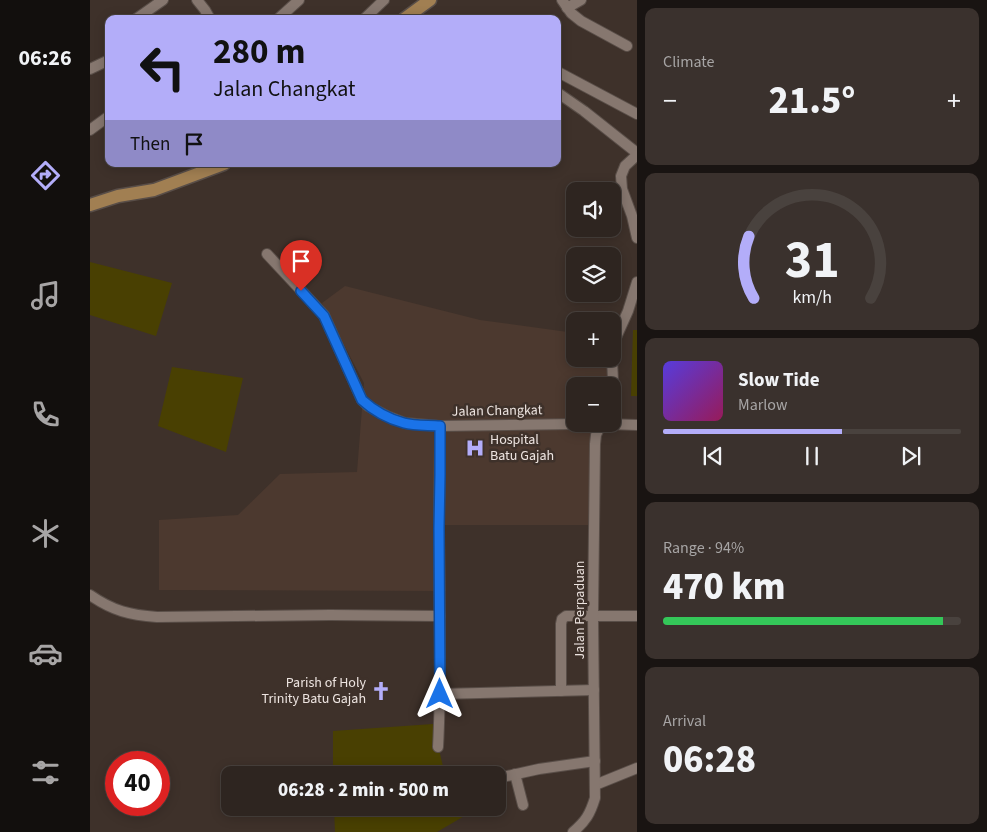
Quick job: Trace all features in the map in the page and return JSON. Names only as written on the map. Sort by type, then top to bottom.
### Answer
[{"type":"main road","points":[[409,15],[426,1]]},
{"type":"main road","points":[[90,205],[194,167]]},
{"type":"main road","points":[[118,196],[154,190],[216,167]]},
{"type":"street","points":[[142,15],[163,0]]},
{"type":"street","points":[[197,0],[208,15]]},
{"type":"street","points":[[283,15],[300,0]]},
{"type":"street","points":[[368,15],[384,0]]},
{"type":"street","points":[[581,0],[565,4],[571,13],[581,21],[627,46]]},
{"type":"street","points":[[90,69],[105,62]]},
{"type":"street","points":[[561,74],[637,114]]},
{"type":"street","points":[[561,95],[635,149],[621,176],[622,189],[632,216],[637,238]]},
{"type":"street","points":[[90,130],[105,119]]},
{"type":"street","name":"Jalan Changkat","points":[[267,254],[324,316],[362,400],[374,410],[404,423],[440,426],[566,424]]},
{"type":"street","points":[[621,327],[628,312],[637,282]]},
{"type":"street","points":[[621,424],[637,425]]},
{"type":"street","points":[[438,747],[440,694],[440,426]]},
{"type":"street","name":"Jalan Perpaduan","points":[[573,832],[591,812],[595,798],[593,616],[595,444],[597,432]]},
{"type":"street","points":[[90,595],[120,612],[139,616],[440,616]]},
{"type":"street","points":[[562,691],[562,619],[566,616],[637,616]]},
{"type":"street","points":[[440,694],[594,690]]},
{"type":"street","points":[[506,776],[595,761]]},
{"type":"street","points":[[595,784],[637,768]]},
{"type":"street","points":[[515,774],[523,805]]},
{"type":"shaded area","points":[[90,262],[172,283],[156,336],[90,315]]},
{"type":"shaded area","name":"Hospital Batu Gajah","points":[[345,286],[480,320],[566,332],[566,367],[610,367],[610,377],[566,377],[566,432],[591,432],[590,525],[445,525],[446,591],[159,590],[159,520],[238,515],[280,474],[357,472],[364,383],[322,303]]},
{"type":"shaded area","points":[[633,330],[637,330],[637,396],[631,396]]},
{"type":"shaded area","points":[[172,367],[243,378],[226,452],[158,426]]},
{"type":"shaded area","points":[[433,724],[443,766],[333,766],[333,731]]},
{"type":"shaded area","points":[[334,816],[464,816],[437,832],[335,832]]},
{"type":"place","name":"Hospital Batu Gajah","points":[[475,448]]},
{"type":"place","name":"Parish of Holy Trinity Batu Gajah","points":[[381,691]]},
{"type":"route","points":[[301,291],[324,316],[330,326],[362,400],[368,406],[404,423],[440,426],[440,694]]}]
